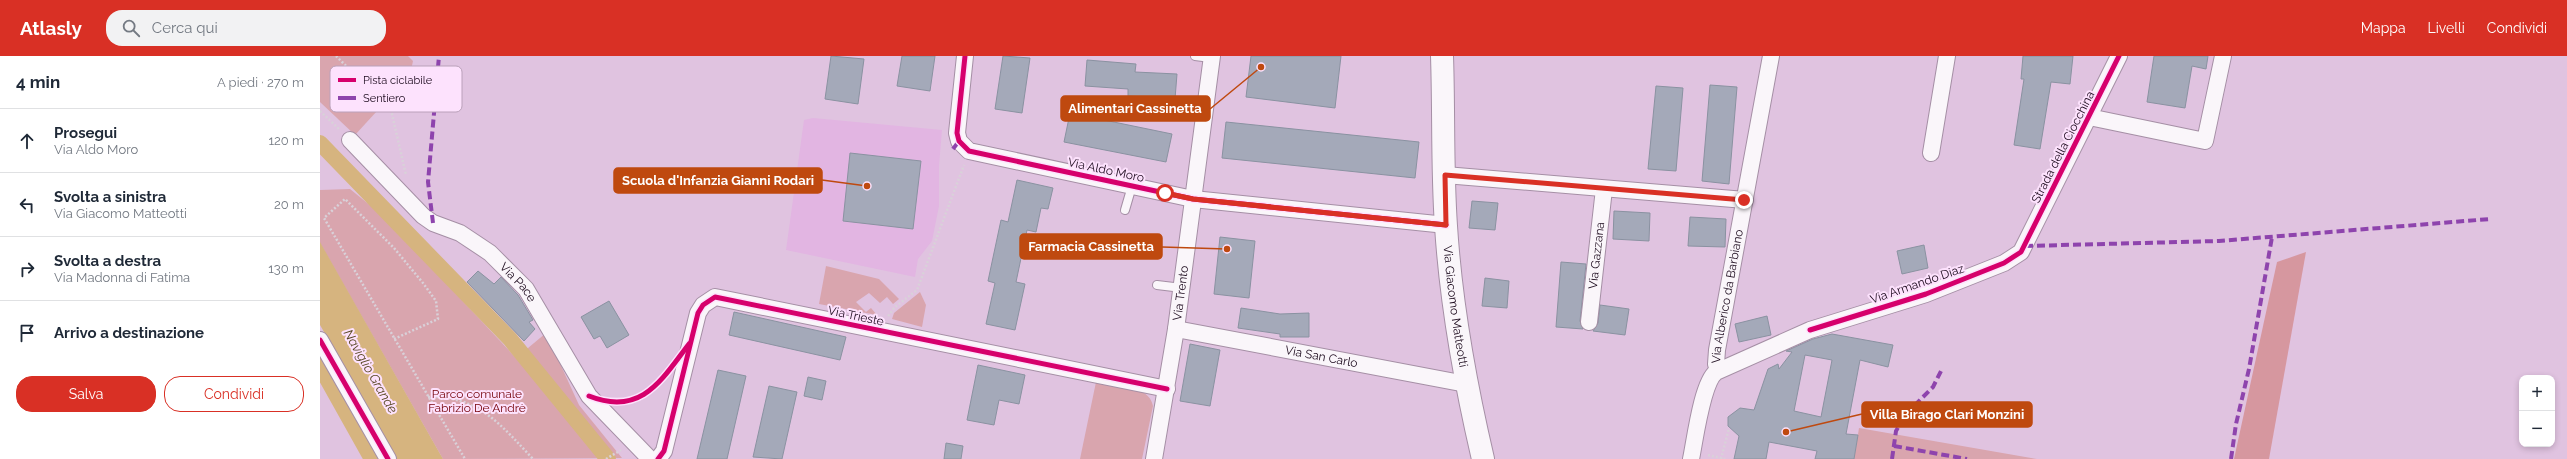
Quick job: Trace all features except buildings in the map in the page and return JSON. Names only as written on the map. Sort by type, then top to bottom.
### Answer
[{"type":"street","points":[[960,147],[957,123],[965,56]]},
{"type":"street","name":"Via Giacomo Matteotti","points":[[1442,56],[1446,225],[1455,319],[1466,384],[1483,459]]},
{"type":"street","name":"Via Alberico da Barbiano","points":[[1718,370],[1716,364],[1717,350],[1771,56]]},
{"type":"street","points":[[1931,153],[1947,56]]},
{"type":"street","name":"Strada della Ciocchina","points":[[2025,246],[2069,153],[2089,117],[2119,56]]},
{"type":"street","points":[[2089,117],[2205,142],[2223,56]]},
{"type":"street","name":"Via Trento","points":[[1154,459],[1167,389],[1182,288],[1212,57]]},
{"type":"street","name":"Via Pace","points":[[350,140],[423,216],[433,223],[460,233],[490,253],[526,289],[589,396],[650,459]]},
{"type":"street","name":"Via Aldo Moro","points":[[960,147],[1193,199],[1446,225]]},
{"type":"street","points":[[1445,175],[1604,190],[1744,200]]},
{"type":"street","name":"Via Gazzana","points":[[1589,322],[1604,190]]},
{"type":"street","name":"Via Armando Diaz","points":[[1718,370],[1810,330],[1926,294],[2004,263],[2015,257],[2025,246]]},
{"type":"street","name":"Via Trieste","points":[[658,459],[664,450],[698,313],[708,301],[715,297],[1167,389]]},
{"type":"street","name":"Via San Carlo","points":[[1176,329],[1466,384]]},
{"type":"street","points":[[320,340],[388,459]]},
{"type":"street","points":[[1691,459],[1710,376],[1718,370]]},
{"type":"lane","points":[[1194,56],[1212,57]]},
{"type":"lane","points":[[1125,210],[1132,186]]},
{"type":"lane","points":[[1157,285],[1182,288]]},
{"type":"path","points":[[336,56],[346,66]]},
{"type":"path","points":[[320,111],[350,140]]},
{"type":"path","points":[[391,112],[408,180]]},
{"type":"path","points":[[882,332],[884,320],[895,307],[917,290],[960,147]]},
{"type":"path","points":[[394,339],[438,319],[436,301],[394,248],[345,199],[324,218],[394,339],[465,459]]},
{"type":"path","points":[[428,397],[455,398],[481,408],[533,459]]},
{"type":"path","points":[[1721,459],[1729,428]]},
{"type":"path","points":[[606,459],[612,455]]},
{"type":"shaded area","points":[[813,118],[942,130],[939,166],[939,206],[932,241],[918,259],[915,277],[786,250],[804,120]]},
{"type":"shaded area","points":[[2306,252],[2269,459],[2234,459],[2277,262]]},
{"type":"green space","points":[[320,56],[408,56],[413,61],[412,66],[330,66],[330,111],[320,102]]},
{"type":"green space","points":[[331,112],[376,112],[355,135]]},
{"type":"green space","name":"Parco comunale Fabrizio De Andrè","points":[[350,189],[382,215],[516,358],[546,333],[579,405],[622,458],[443,459],[320,243],[320,190]]},
{"type":"green space","points":[[826,266],[879,279],[899,299],[893,304],[887,297],[880,303],[869,293],[856,302],[866,312],[871,308],[877,315],[819,304]]},
{"type":"green space","points":[[920,292],[926,305],[922,327],[892,319],[894,313]]},
{"type":"green space","points":[[1096,382],[1130,387],[1145,394],[1150,399],[1153,406],[1142,459],[1080,459]]},
{"type":"green space","points":[[1859,428],[2037,459],[1854,459]]},
{"type":"water","name":"Naviglio Grande","points":[[320,242],[443,459],[397,459],[320,325]]},
{"type":"waterway","points":[[320,143],[510,339],[608,459]]},
{"type":"waterway","points":[[320,366],[372,459]]},
{"type":"marked path","points":[[438,66],[439,56]]},
{"type":"marked path","points":[[433,223],[428,182],[434,112]]},
{"type":"marked path","points":[[953,149],[959,141]]},
{"type":"marked path","points":[[2025,246],[2219,241],[2490,219]]},
{"type":"marked path","points":[[2231,459],[2236,424],[2249,369],[2272,237]]},
{"type":"marked path","points":[[1892,459],[1896,431],[1907,413],[1933,387],[1942,369]]},
{"type":"marked path","points":[[1894,446],[1967,459]]},
{"type":"cycle path","points":[[965,56],[957,133],[959,141],[969,151],[1193,199],[1446,225]]},
{"type":"cycle path","points":[[1810,330],[1926,294],[2004,263],[2021,252],[2119,56]]},
{"type":"cycle path","points":[[658,459],[664,451],[698,313],[703,305],[715,297],[1167,389]]},
{"type":"cycle path","points":[[320,340],[388,459]]},
{"type":"cycle path","points":[[589,396],[607,401],[623,402],[637,398],[649,391],[659,381],[689,344]]},
{"type":"place","name":"Alimentari Cassinetta","points":[[1261,67]]},
{"type":"place","name":"Scuola d'Infanzia Gianni Rodari","points":[[867,186]]},
{"type":"place","name":"Farmacia Cassinetta","points":[[1227,249]]},
{"type":"place","name":"Villa Birago Clari Monzini","points":[[1786,432]]},
{"type":"route","points":[[1165,193],[1193,199],[1446,225],[1445,175],[1604,190],[1744,200]]}]
